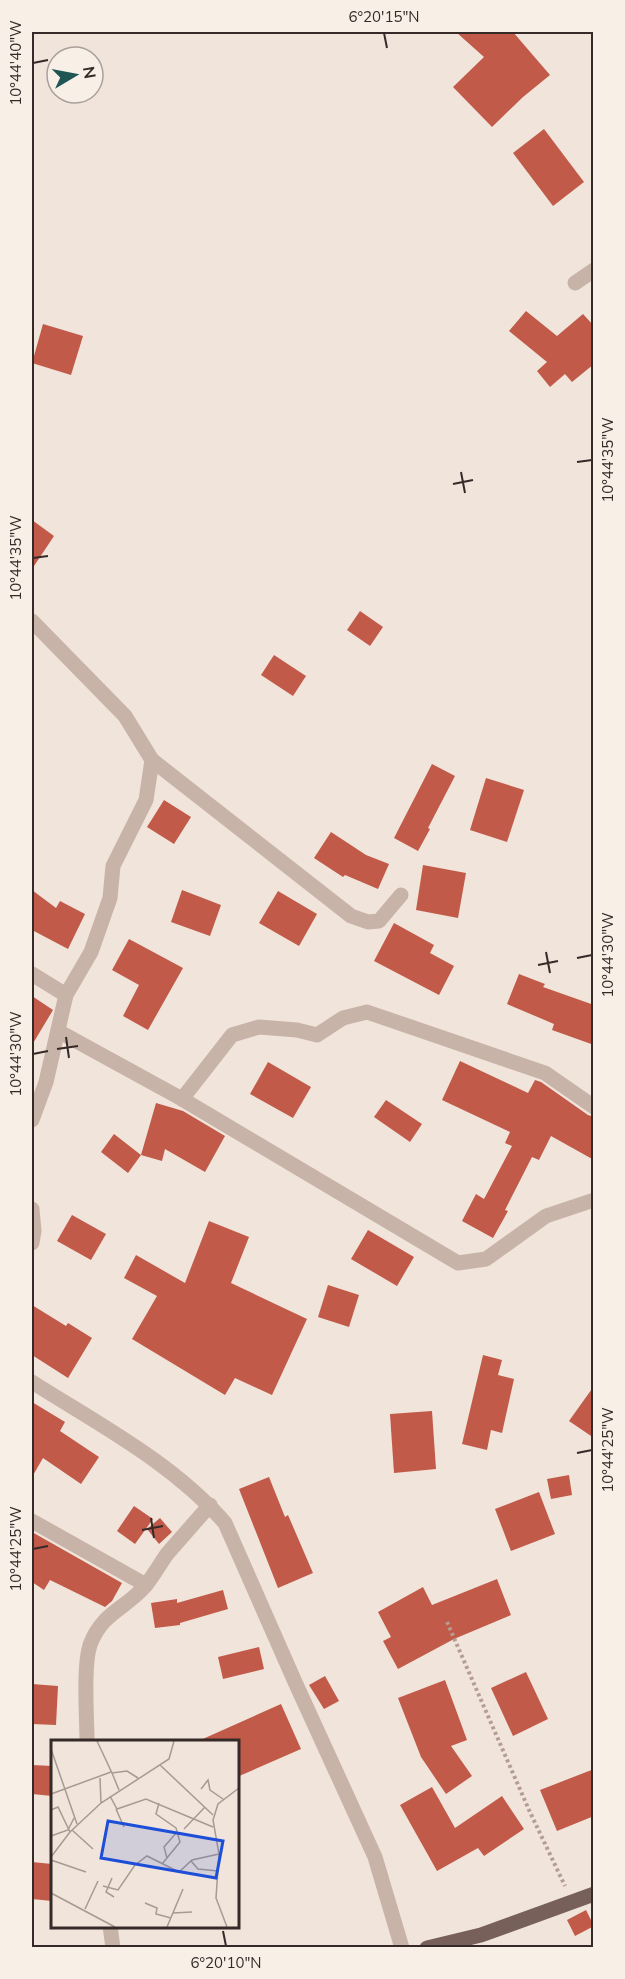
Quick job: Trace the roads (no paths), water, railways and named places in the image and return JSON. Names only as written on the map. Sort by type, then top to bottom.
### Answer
[{"type":"main road","points":[[426,1947],[481,1935],[594,1894]]},
{"type":"street","points":[[575,283],[594,270]]},
{"type":"street","points":[[32,621],[125,716],[152,760],[351,916],[368,922],[379,921],[401,895]]},
{"type":"street","points":[[32,1120],[45,1082],[66,995],[91,952],[110,897],[113,866],[146,800],[152,760]]},
{"type":"street","points":[[32,974],[66,995]]},
{"type":"street","points":[[182,1099],[231,1035],[259,1027],[297,1030],[317,1035],[343,1018],[367,1012],[544,1073],[594,1107]]},
{"type":"street","points":[[58,1031],[182,1099],[458,1263],[486,1259],[546,1216],[594,1200]]},
{"type":"street","points":[[32,1209],[34,1231],[32,1243]]},
{"type":"street","points":[[32,1382],[152,1458],[210,1505],[225,1523],[375,1857],[402,1947]]},
{"type":"street","points":[[87,1740],[89,1647],[105,1618],[146,1585],[166,1556],[210,1505]]},
{"type":"street","points":[[32,1521],[146,1585]]},
{"type":"street","points":[[110,1928],[113,1947]]}]
